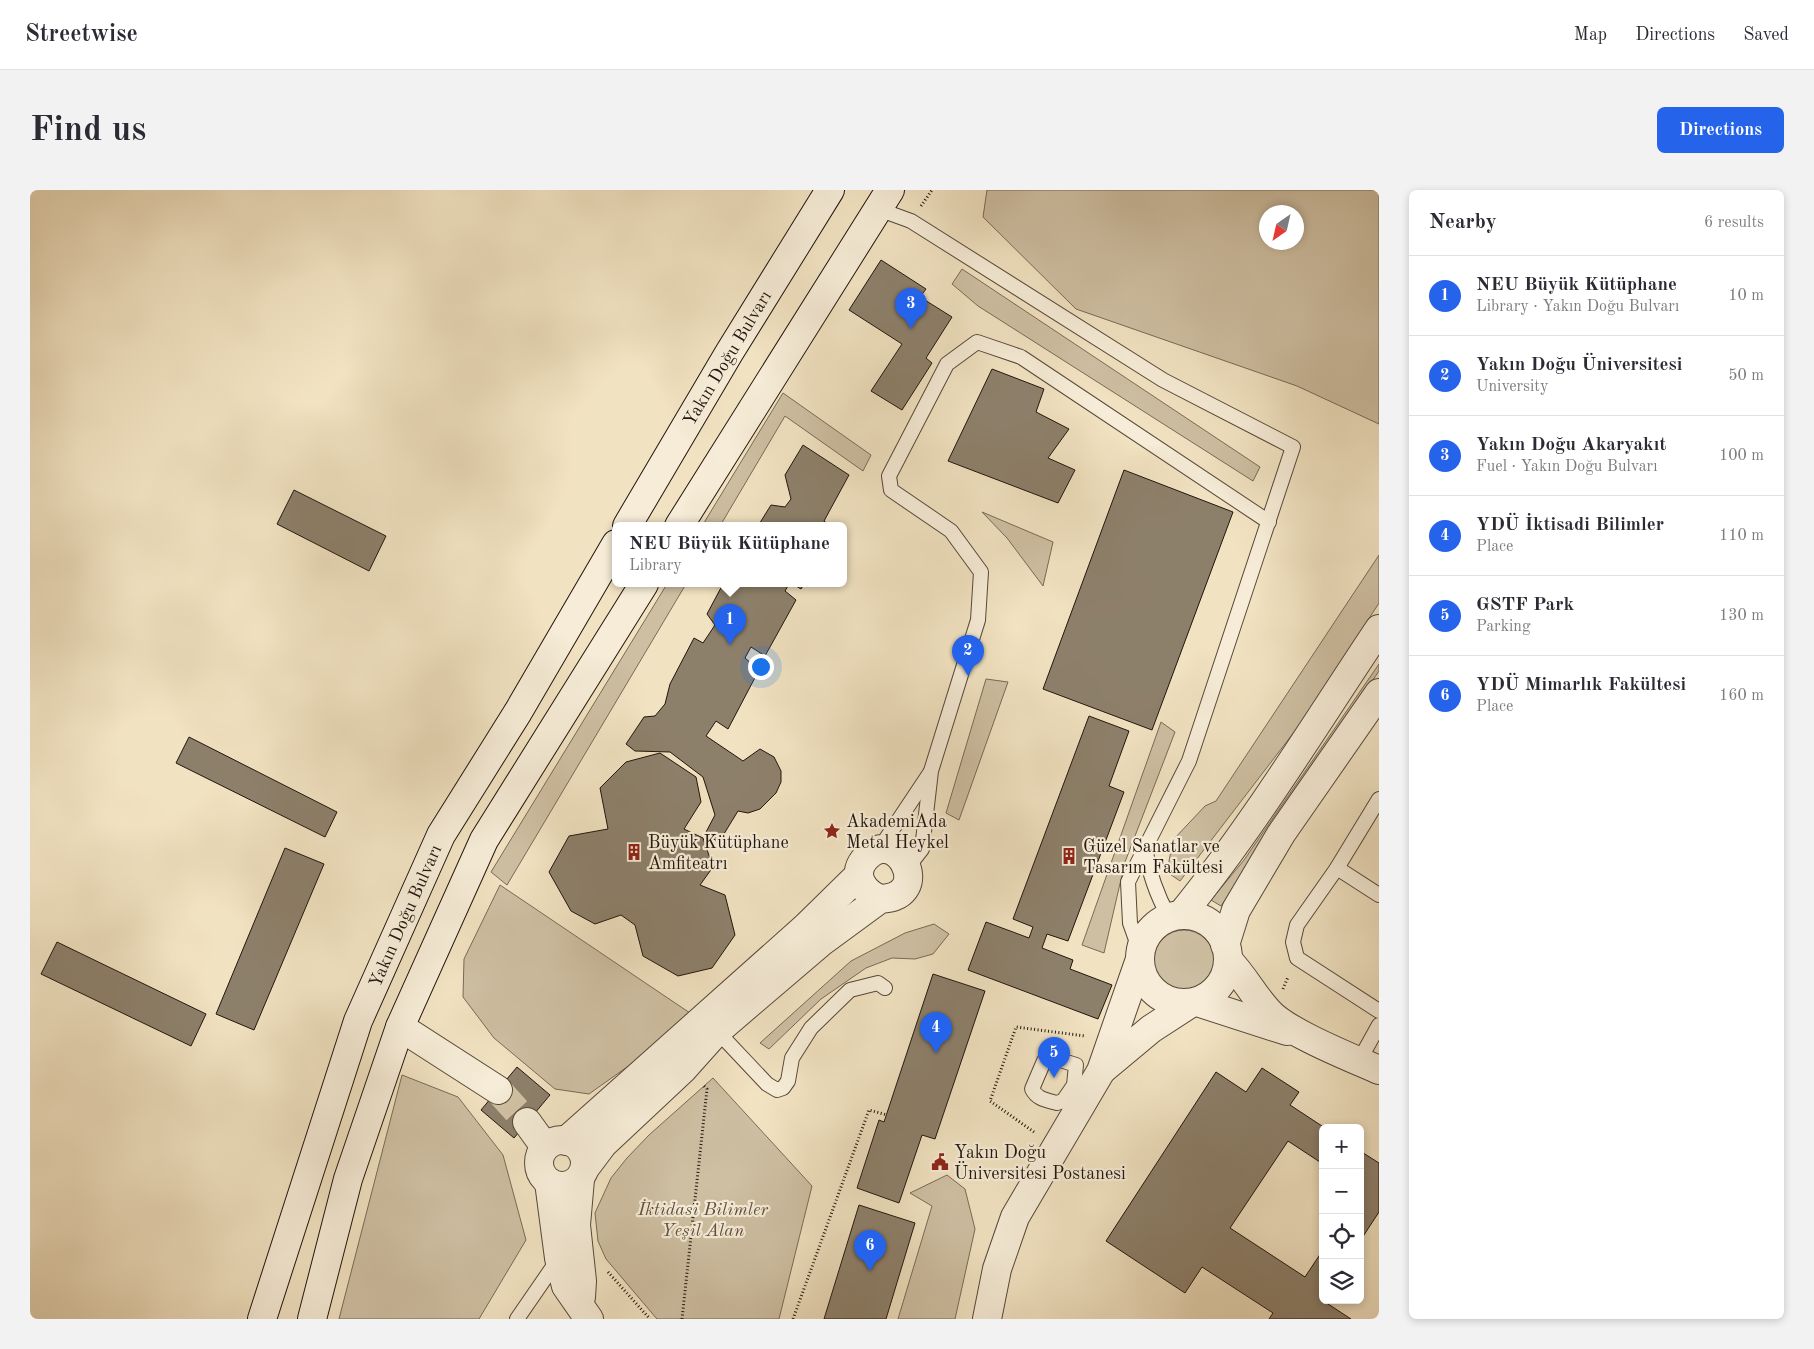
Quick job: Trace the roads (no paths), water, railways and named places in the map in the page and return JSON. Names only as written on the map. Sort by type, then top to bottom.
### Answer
[{"type":"street","name":"Yakın Doğu Bulvarı","points":[[629,522],[729,353],[830,190]]},
{"type":"street","points":[[682,522],[884,199]]},
{"type":"street","name":"Yakın Doğu Bulvarı","points":[[262,1319],[358,1021],[441,835],[518,712],[612,551]]},
{"type":"street","points":[[312,1319],[348,1179],[400,1027],[484,840],[642,587]]},
{"type":"street","points":[[1101,1071],[1150,930],[1175,916],[1204,887],[1379,629]]},
{"type":"street","points":[[986,1319],[997,1269],[1015,1217],[1080,1090],[1150,1029],[1194,1002],[1209,996],[1219,986],[1226,974],[1227,953],[1236,910],[1281,834],[1379,693]]},
{"type":"street","points":[[584,1302],[566,1286],[559,1258],[549,1182],[540,1170],[541,1154],[556,1144],[806,927],[859,875],[863,861],[871,853],[884,849],[893,851],[902,856],[908,867],[908,882],[899,895],[890,899],[880,899],[871,896],[863,888],[859,875]]},
{"type":"street","points":[[549,1182],[562,1187],[575,1183],[603,1144],[683,1069],[717,1031],[820,943],[880,899]]},
{"type":"street","points":[[1175,916],[1195,916],[1219,932],[1227,953],[1269,1013],[1303,1035],[1369,1066]]},
{"type":"street","points":[[1140,956],[1143,976],[1151,989],[1162,998],[1176,1003],[1194,1002],[1303,1035]]},
{"type":"street","points":[[400,1027],[498,1090]]},
{"type":"street","points":[[527,1122],[556,1144],[579,1148],[585,1161],[576,1225],[584,1302]]},
{"type":"lane","points":[[884,199],[911,221],[1163,380],[1293,448],[1189,761],[1128,882],[1130,923],[1140,956]]},
{"type":"lane","points":[[908,867],[922,849],[931,771],[978,620],[981,572],[951,531],[891,490],[889,476],[947,364],[977,342],[1021,357],[1269,522]]},
{"type":"lane","points":[[878,851],[931,771]]},
{"type":"lane","points":[[1379,799],[1337,868],[1297,926],[1293,942],[1296,958],[1379,1011]]},
{"type":"lane","points":[[1145,847],[1149,873],[1156,892],[1175,916]]},
{"type":"lane","points":[[1337,868],[1379,894]]},
{"type":"lane","points":[[717,1031],[767,1084],[777,1090],[783,1088],[788,1081],[792,1058],[811,1028],[850,990],[878,983],[885,988]]},
{"type":"lane","points":[[1369,1066],[1379,1025]]},
{"type":"lane","points":[[517,1319],[559,1258]]},
{"type":"tunnel","points":[[498,1090],[527,1122]]},
{"type":"place","name":"Yakın Doğu Akaryakıt","points":[[911,329]]},
{"type":"place","name":"NEU Büyük Kütüphane","points":[[730,645]]},
{"type":"place","name":"Yakın Doğu Üniversitesi","points":[[968,676]]},
{"type":"place","name":"AkademiAda Metal Heykel","points":[[832,831]]},
{"type":"place","name":"Büyük Kütüphane Amfiteatrı","points":[[634,852]]},
{"type":"place","name":"Güzel Sanatlar ve Tasarım Fakültesi","points":[[1069,856]]},
{"type":"place","name":"YDÜ İktisadi Bilimler","points":[[936,1053]]},
{"type":"place","name":"GSTF Park","points":[[1054,1078]]},
{"type":"place","name":"Yakın Doğu Üniversitesi Postanesi","points":[[940,1162]]},
{"type":"place","name":"YDÜ Mimarlık Fakültesi","points":[[870,1271]]},
{"type":"park label","name":"İktidasi Bilimler Yeşil Alan","points":[[703,1219]]}]
